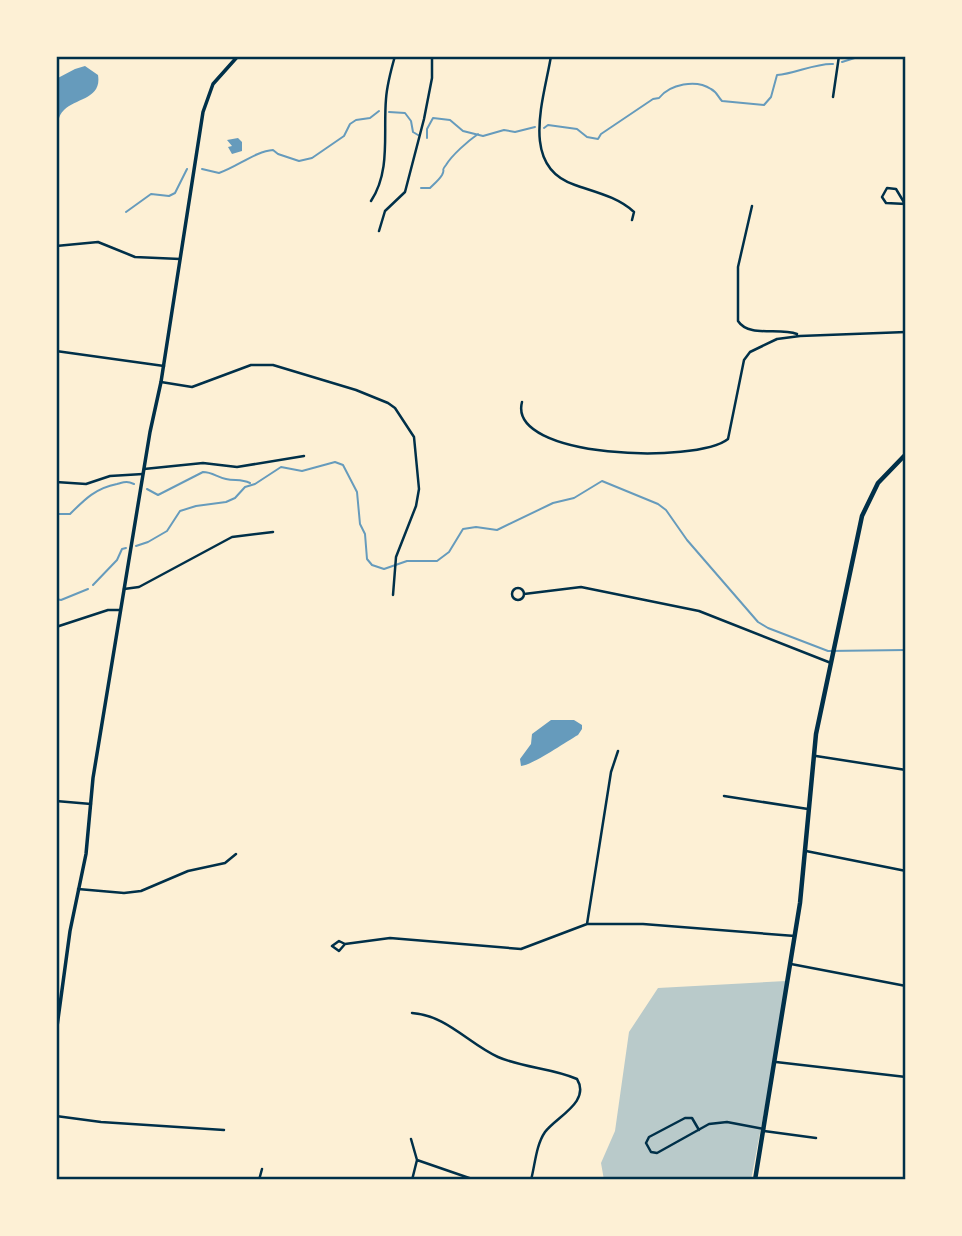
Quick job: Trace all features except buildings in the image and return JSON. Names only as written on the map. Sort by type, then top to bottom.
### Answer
[{"type":"main road","points":[[755,1180],[795,936],[806,851],[813,755],[831,663],[862,516],[878,483],[906,454]]},
{"type":"main road","points":[[900,459],[906,464]]},
{"type":"street","points":[[56,1034],[57,1014],[86,854],[93,778],[143,471],[164,366],[205,103],[216,79],[238,56]]},
{"type":"street","points":[[371,201],[377,192],[383,171],[386,100],[395,56]]},
{"type":"street","points":[[379,231],[385,211],[405,192],[424,119],[432,78],[432,56]]},
{"type":"street","points":[[551,56],[538,132],[539,148],[556,178],[622,202],[634,212],[632,220]]},
{"type":"street","points":[[833,97],[839,56]]},
{"type":"street","points":[[887,188],[897,189],[905,204],[886,203],[882,197],[884,192],[887,188]]},
{"type":"street","points":[[752,206],[738,267],[738,321],[748,329],[789,331],[800,336]]},
{"type":"street","points":[[56,246],[97,242],[135,257],[180,259]]},
{"type":"street","points":[[522,402],[523,417],[536,432],[585,449],[634,454],[716,446],[724,443],[730,435],[746,356],[777,339],[906,332]]},
{"type":"street","points":[[56,351],[164,366]]},
{"type":"street","points":[[161,382],[192,387],[251,365],[273,365],[381,400],[395,408],[415,444],[419,489],[401,542],[393,594]]},
{"type":"street","points":[[56,482],[86,484],[110,476],[203,463],[237,467],[304,456]]},
{"type":"street","points":[[124,589],[139,587],[232,537],[273,532]]},
{"type":"street","points":[[524,594],[581,587],[699,611],[831,663]]},
{"type":"street","points":[[56,627],[100,612],[121,610]]},
{"type":"street","points":[[587,924],[611,772],[618,751]]},
{"type":"street","points":[[813,755],[906,770]]},
{"type":"street","points":[[724,796],[808,809]]},
{"type":"street","points":[[56,800],[91,804]]},
{"type":"street","points":[[806,851],[906,871]]},
{"type":"street","points":[[78,889],[124,893],[141,891],[188,870],[225,863],[236,854]]},
{"type":"street","points":[[345,944],[390,938],[509,950],[521,949],[587,924],[643,924],[795,936]]},
{"type":"street","points":[[791,964],[906,986]]},
{"type":"street","points":[[412,1013],[435,1018],[496,1056],[577,1079],[580,1090],[575,1103],[545,1132],[531,1180]]},
{"type":"street","points":[[776,1062],[906,1077]]},
{"type":"street","points":[[56,1116],[102,1122],[224,1130]]},
{"type":"street","points":[[699,1130],[692,1118],[685,1118],[649,1137],[646,1143],[651,1152],[657,1153],[699,1130],[709,1124],[727,1122],[816,1138]]},
{"type":"street","points":[[411,1139],[417,1160],[412,1180]]},
{"type":"street","points":[[417,1160],[475,1180]]},
{"type":"street","points":[[259,1180],[262,1169]]},
{"type":"shaded area","points":[[786,981],[751,1180],[604,1180],[601,1163],[615,1131],[629,1032],[658,988]]},
{"type":"water","points":[[85,66],[98,75],[96,89],[62,112],[56,132],[56,79]]},
{"type":"water","points":[[238,138],[242,142],[242,151],[232,154],[228,147],[232,146],[227,140]]},
{"type":"water","points":[[551,720],[574,720],[582,725],[582,729],[578,735],[549,753],[521,766],[520,759],[531,744],[532,734]]},
{"type":"waterway","points":[[842,62],[861,56]]},
{"type":"waterway","points":[[544,128],[548,125],[577,129],[587,137],[598,139],[601,134],[653,99],[683,84],[705,86],[715,92],[722,101],[764,105],[771,97],[777,75],[833,64]]},
{"type":"waterway","points":[[202,169],[219,173],[260,153],[273,150],[299,161],[312,158],[344,136],[350,124],[356,120],[370,118],[379,111]]},
{"type":"waterway","points":[[389,112],[405,113],[411,121],[413,132],[418,135]]},
{"type":"waterway","points":[[427,138],[427,129],[433,118],[450,120],[463,131],[483,136],[504,130],[515,132],[535,127]]},
{"type":"waterway","points":[[421,188],[430,188],[441,177],[443,169],[452,157],[478,134]]},
{"type":"waterway","points":[[126,212],[151,194],[169,196],[175,193],[187,169]]},
{"type":"waterway","points":[[136,546],[167,531],[180,511],[226,502],[235,498],[245,487],[255,484],[281,467],[302,471],[335,462],[343,465],[357,492],[367,559],[372,565],[384,569],[407,561],[437,561],[449,552],[463,529],[476,527],[497,530],[553,503],[574,498],[602,481],[658,504],[666,510],[687,540],[758,622],[768,628],[828,651],[906,650]]},
{"type":"waterway","points":[[147,489],[158,495],[203,472],[250,483]]},
{"type":"waterway","points":[[56,514],[70,514],[103,488],[124,482],[134,484]]},
{"type":"waterway","points":[[93,585],[117,560],[122,549],[126,548]]},
{"type":"waterway","points":[[56,599],[61,600],[88,589]]}]
